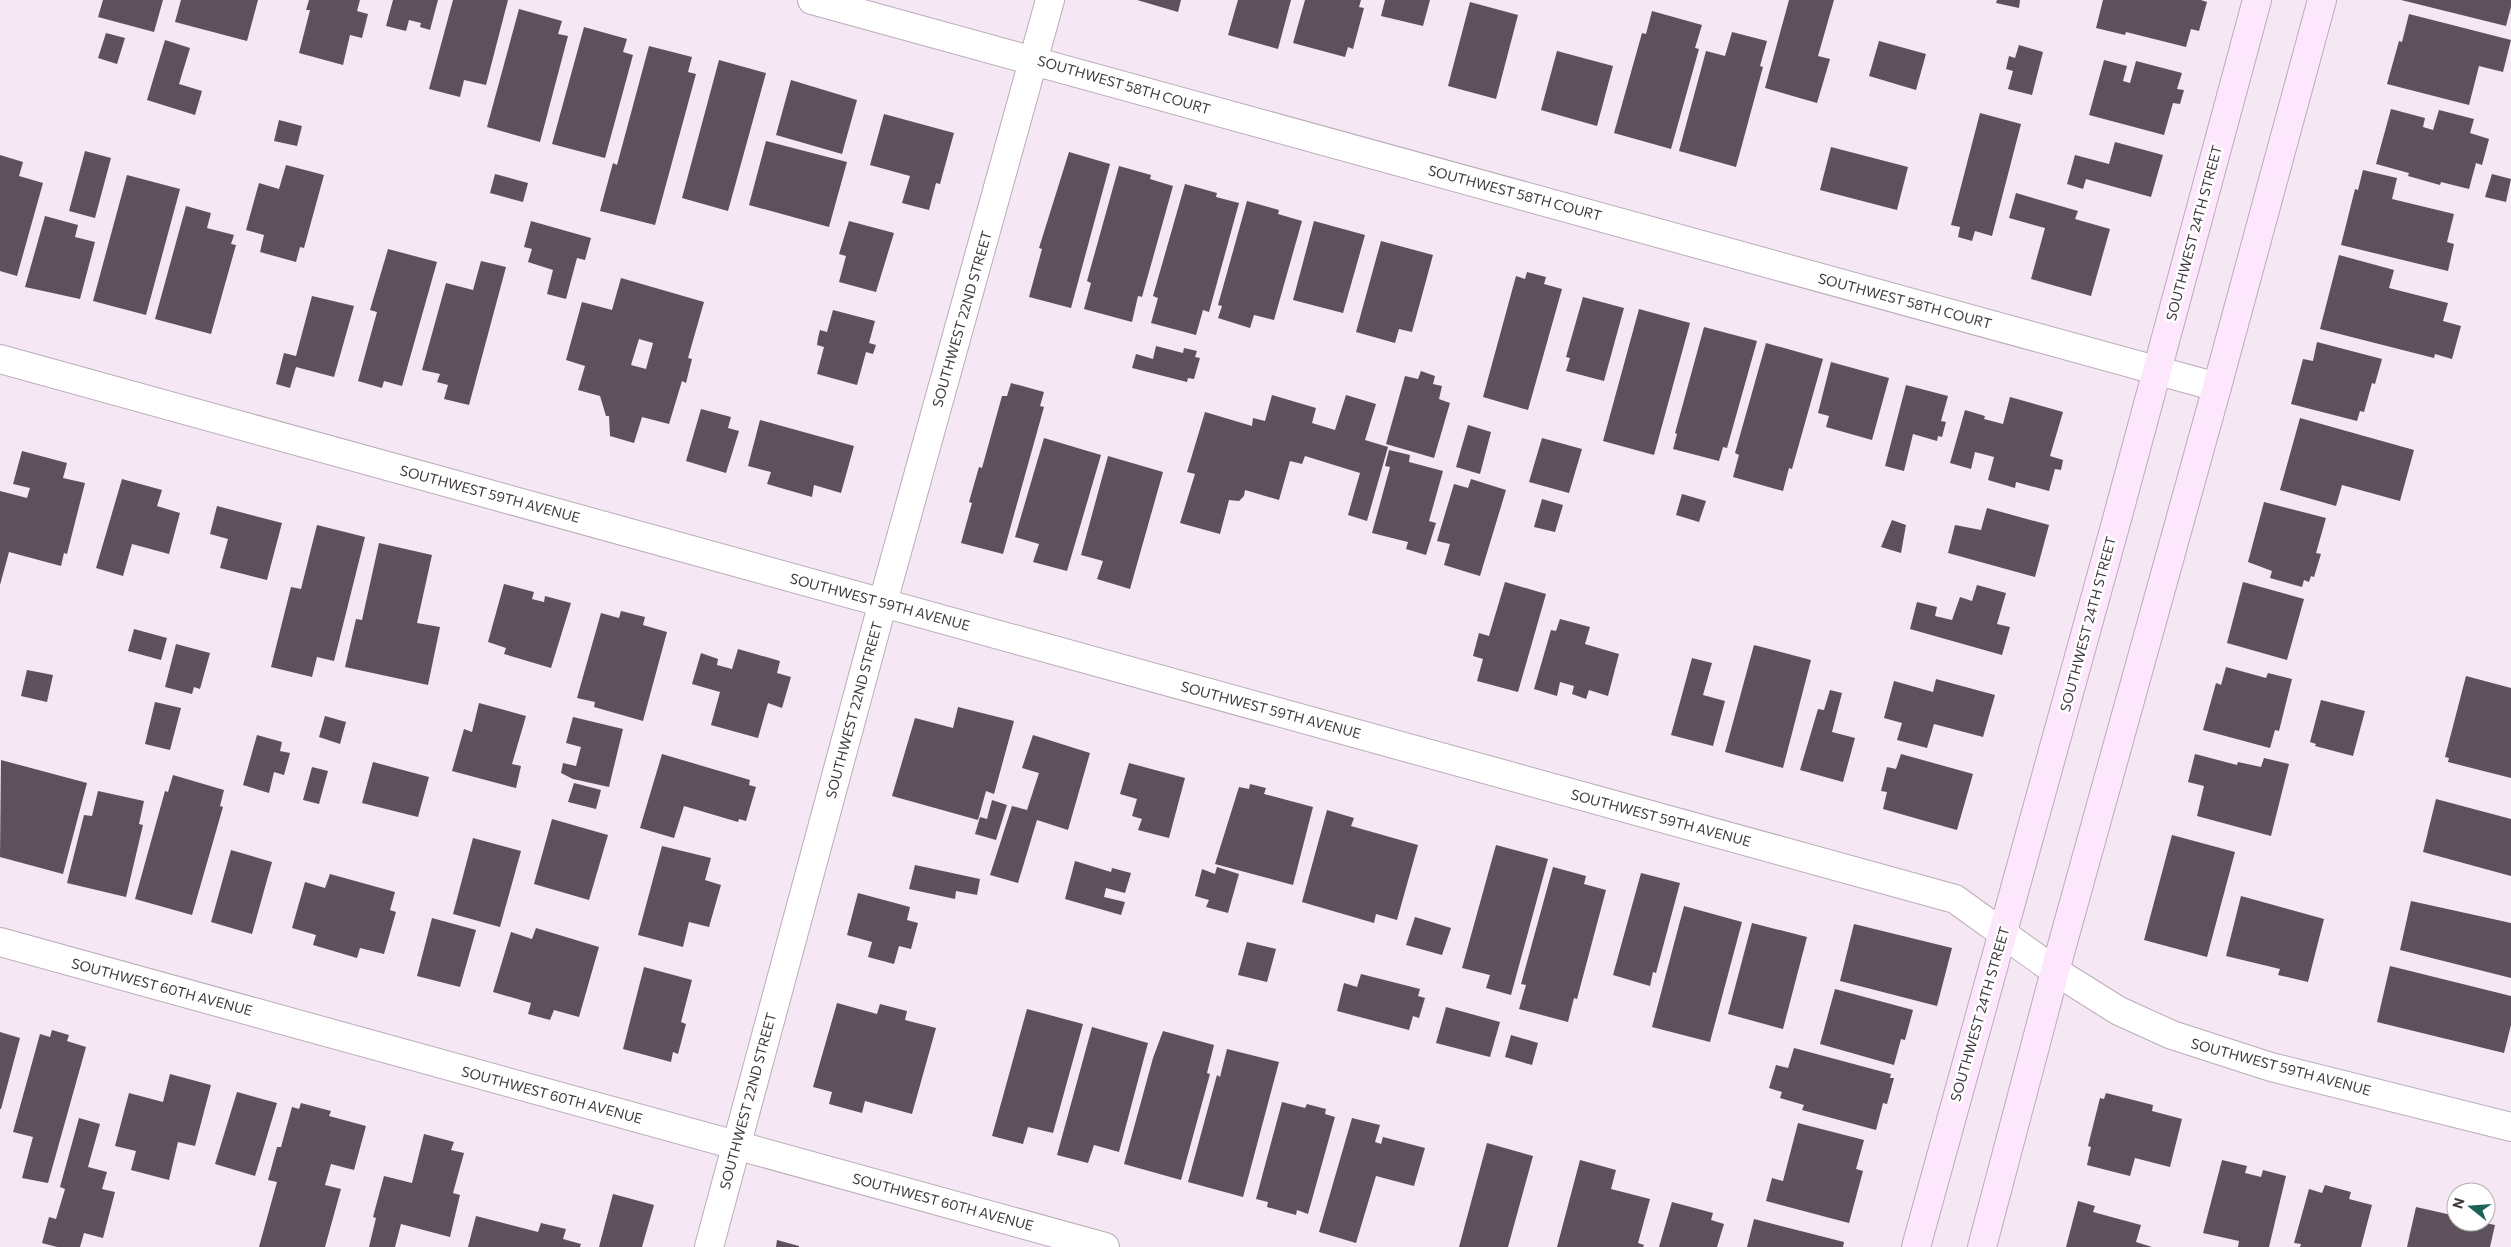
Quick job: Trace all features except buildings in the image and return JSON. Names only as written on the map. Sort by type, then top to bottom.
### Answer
[{"type":"main road","name":"SOUTHWEST 24TH STREET","points":[[1916,1247],[2257,0]]},
{"type":"main road","points":[[1982,1247],[2055,972],[2218,387],[2322,0]]},
{"type":"street","name":"SOUTHWEST 58TH COURT","points":[[812,0],[2218,387]]},
{"type":"street","name":"SOUTHWEST 22ND STREET","points":[[709,1247],[883,602],[1050,0]]},
{"type":"street","name":"SOUTHWEST 59TH AVENUE","points":[[0,359],[1955,899],[2003,932],[2055,972],[2119,1011],[2189,1042],[2271,1066],[2511,1127]]},
{"type":"street","name":"SOUTHWEST 60TH AVENUE","points":[[0,942],[1105,1247]]}]
